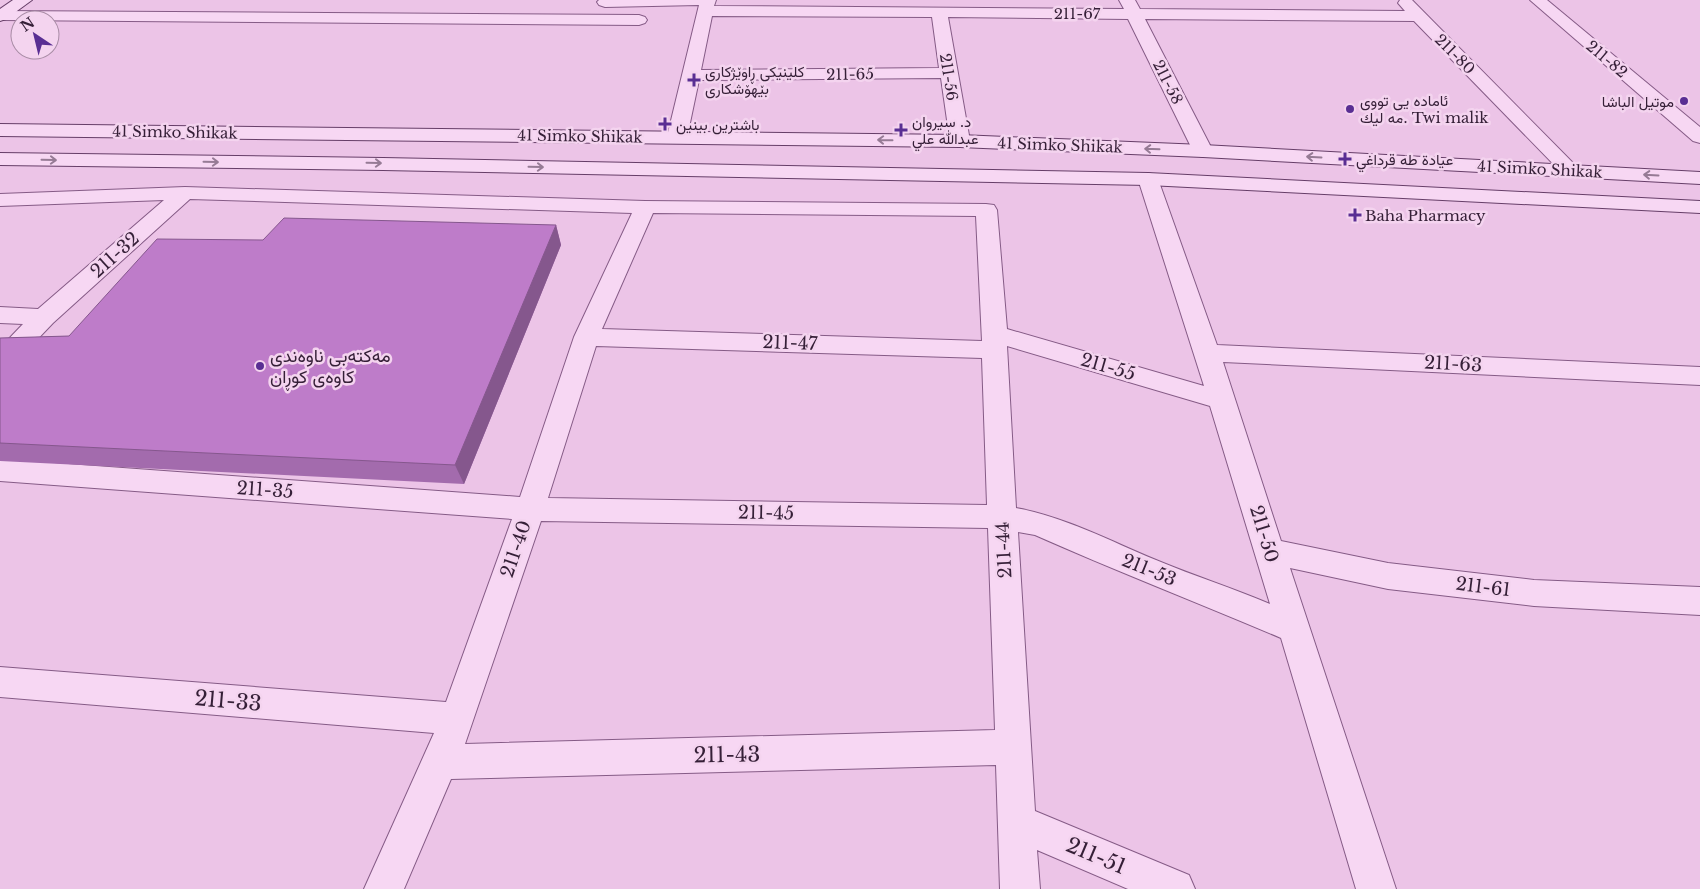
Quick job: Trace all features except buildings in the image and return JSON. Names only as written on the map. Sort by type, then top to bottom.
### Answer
[{"type":"street","points":[[1,16],[20,2],[72,0]]},
{"type":"street","points":[[1265,0],[1277,16]]},
{"type":"street","name":"211-80","points":[[1402,0],[1571,171]]},
{"type":"street","name":"211-82","points":[[1538,0],[1700,137]]},
{"type":"street","name":"211-67","points":[[592,2],[847,6],[939,14],[985,6],[1130,7],[1277,16],[1418,16]]},
{"type":"street","points":[[677,137],[692,75],[705,4]]},
{"type":"street","name":"211-58","points":[[1130,7],[1203,151]]},
{"type":"street","name":"211-56","points":[[939,14],[960,141]]},
{"type":"street","points":[[1,16],[639,20]]},
{"type":"street","name":"211-65","points":[[692,75],[948,73]]},
{"type":"street","name":"41 Simko Shikak","points":[[0,130],[960,141],[1203,151],[1700,178]]},
{"type":"street","points":[[794,172],[802,139]]},
{"type":"street","name":"41 Simko Shikak","points":[[0,159],[393,164],[1148,179],[1700,207]]},
{"type":"street","name":"211-50","points":[[1148,179],[1207,353],[1376,889]]},
{"type":"street","points":[[0,200],[185,193],[645,207]]},
{"type":"street","name":"211-32","points":[[0,363],[44,317],[185,193]]},
{"type":"street","name":"211-44","points":[[645,207],[986,210],[1020,889]]},
{"type":"street","name":"211-40","points":[[384,889],[457,719],[530,509],[586,337],[645,207]]},
{"type":"street","points":[[0,315],[44,317]]},
{"type":"street","name":"211-47","points":[[586,337],[994,342]]},
{"type":"street","name":"211-55","points":[[994,342],[1222,400]]},
{"type":"street","name":"211-63","points":[[1207,353],[1700,376]]},
{"type":"street","name":"211-35","points":[[0,470],[530,509]]},
{"type":"street","name":"211-45","points":[[530,509],[1002,517]]},
{"type":"street","name":"211-53","points":[[1002,517],[1039,524],[1149,571],[1212,594],[1294,629]]},
{"type":"street","name":"211-61","points":[[1269,551],[1388,576],[1534,593],[1700,601]]},
{"type":"street","name":"211-33","points":[[0,682],[457,719]]},
{"type":"street","name":"211-43","points":[[440,762],[1014,747]]},
{"type":"street","name":"211-51","points":[[1018,824],[1175,889]]},
{"type":"place","name":"کلینیکی ڕاوێژکاری بێهۆشکاری","points":[[694,80]]},
{"type":"place","name":"موتيل الباشا","points":[[1684,101]]},
{"type":"place","name":"ئاماده يى تووى مه ليك. Twi malik","points":[[1350,109]]},
{"type":"place","name":"باشترين بينين","points":[[665,124]]},
{"type":"place","name":"د. سيروان عبدالله علي","points":[[901,130]]},
{"type":"place","name":"عيادة طه قرداغي","points":[[1345,159]]},
{"type":"place","name":"Baha Pharmacy","points":[[1355,215]]},
{"type":"place","name":"مەکتەبی ناوەندی کاوەی کوڕان","points":[[260,366]]}]
